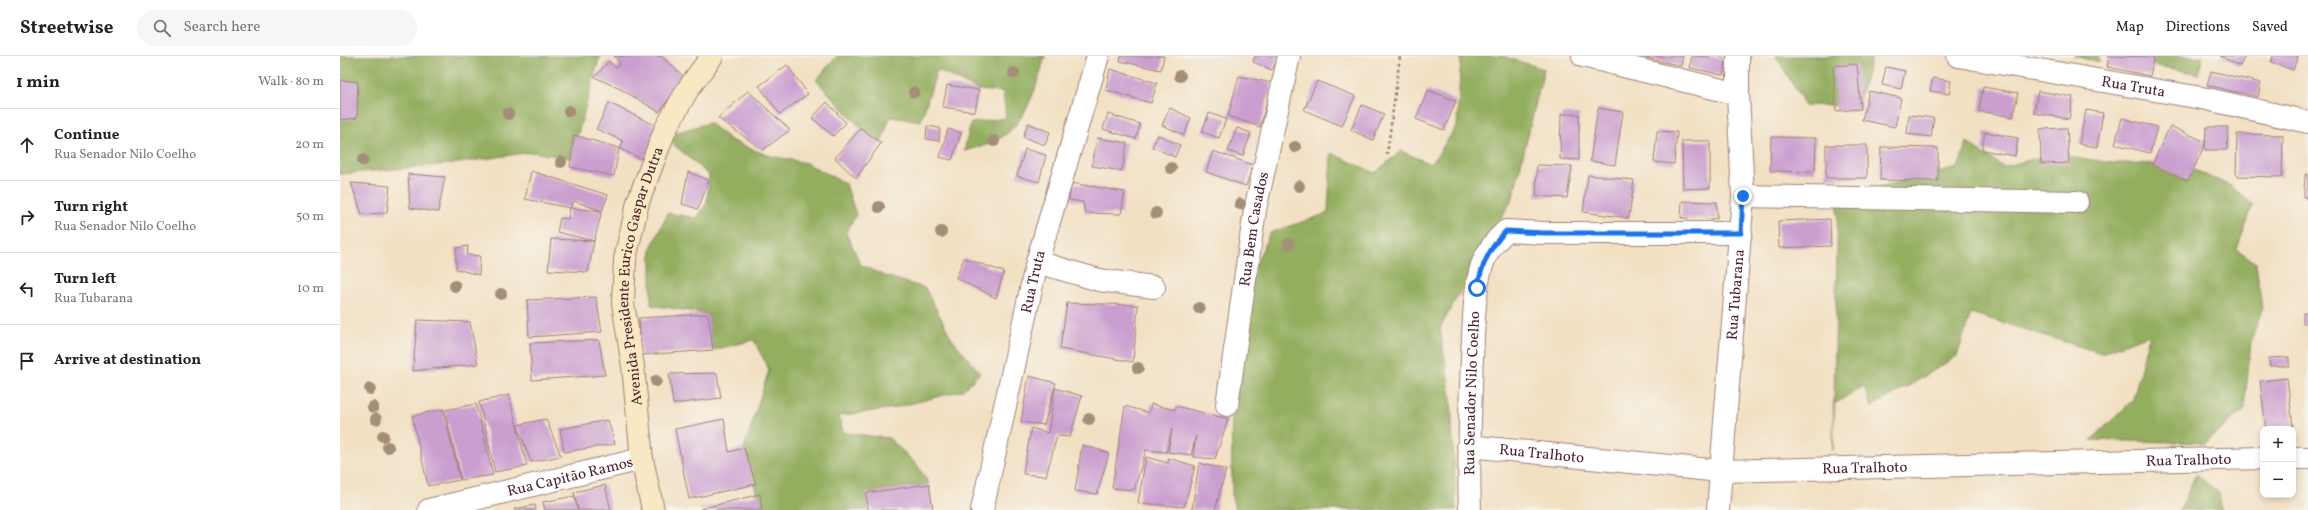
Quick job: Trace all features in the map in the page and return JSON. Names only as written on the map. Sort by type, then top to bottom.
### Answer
[{"type":"main road","name":"Avenida Presidente Eurico Gaspar Dutra","points":[[653,510],[642,459],[633,367],[623,303],[625,259],[638,202],[665,130],[688,89],[712,56]]},
{"type":"street","name":"Rua Truta","points":[[982,510],[1037,262],[1098,56]]},
{"type":"street","name":"Rua Bem Casados","points":[[1227,404],[1255,210],[1289,56]]},
{"type":"street","points":[[1583,56],[1738,94]]},
{"type":"street","name":"Rua Tubarana","points":[[1718,510],[1743,196],[1738,94],[1738,56]]},
{"type":"street","name":"Rua Truta","points":[[1958,56],[2207,99],[2308,122]]},
{"type":"street","points":[[1743,196],[2077,202]]},
{"type":"street","name":"Rua Senador Nilo Coelho","points":[[1470,510],[1468,446],[1477,288],[1483,264],[1494,243],[1506,231],[1552,233],[1741,233]]},
{"type":"street","points":[[1037,262],[1100,280],[1154,287]]},
{"type":"street","name":"Rua Tralhoto","points":[[1468,446],[1720,471],[2260,458]]},
{"type":"street","points":[[2296,458],[2308,458]]},
{"type":"street","name":"Rua Capitão Ramos","points":[[429,510],[642,459]]},
{"type":"path","points":[[1387,155],[1400,56]]},
{"type":"green space","points":[[340,56],[600,56],[571,158],[531,152],[451,164],[340,174]]},
{"type":"green space","points":[[837,56],[1045,56],[1034,93],[1015,126],[994,142],[964,151],[971,123],[1006,118],[1003,92],[979,90],[937,70],[921,121],[890,117],[881,143],[861,128],[816,80]]},
{"type":"green space","points":[[1461,56],[1502,56],[1544,69],[1513,197],[1440,328],[1451,398],[1456,510],[1236,510],[1232,498],[1231,319],[1270,233],[1328,213],[1331,153],[1375,173],[1401,151],[1431,164],[1457,126]]},
{"type":"green space","points":[[1776,56],[1872,56],[1857,106],[1805,105]]},
{"type":"green space","points":[[2074,56],[2099,56],[2099,62]]},
{"type":"green space","points":[[2151,56],[2203,56],[2199,74],[2152,65]]},
{"type":"green space","points":[[709,123],[732,141],[767,155],[806,163],[846,184],[856,215],[846,233],[861,265],[885,276],[925,288],[952,339],[980,373],[963,390],[894,408],[838,416],[844,433],[889,438],[918,466],[929,484],[867,493],[871,510],[761,510],[744,448],[769,370],[754,340],[713,350],[708,314],[651,305],[651,248],[668,213],[697,218],[707,203],[709,175],[664,136]]},
{"type":"green space","points":[[1967,142],[2003,167],[2052,154],[2113,163],[2181,164],[2231,186],[2253,205],[2237,249],[2256,263],[2262,309],[2251,342],[2244,410],[2205,443],[2091,440],[2133,400],[2149,335],[2101,353],[1971,313],[1957,356],[1871,407],[1864,386],[1834,404],[1833,452],[1838,197],[1958,168]]},
{"type":"green space","points":[[2196,474],[2218,492],[2222,510],[2180,510]]},
{"type":"building","points":[[614,56],[661,56],[685,78],[659,112],[624,91],[595,77],[609,61],[616,68],[620,64]]},
{"type":"building","points":[[1121,56],[1164,56],[1161,70],[1120,61]]},
{"type":"building","points":[[1255,56],[1279,56],[1272,70],[1253,62]]},
{"type":"building","points":[[1638,56],[1683,56],[1681,66]]},
{"type":"building","points":[[1692,56],[1727,58],[1723,75],[1690,68]]},
{"type":"building","points":[[2109,56],[2154,57],[2150,76],[2107,67]]},
{"type":"building","points":[[2220,56],[2245,56],[2240,66]]},
{"type":"building","points":[[2273,56],[2298,56],[2293,70],[2271,62]]},
{"type":"building","points":[[1857,64],[1861,109],[1836,111],[1833,66]]},
{"type":"building","points":[[787,65],[808,94],[780,114],[759,86]]},
{"type":"building","points":[[1886,67],[1905,71],[1901,89],[1882,85]]},
{"type":"building","points":[[1110,69],[1157,83],[1151,103],[1106,90]]},
{"type":"building","points":[[2211,71],[2261,83],[2258,97],[2207,85]]},
{"type":"building","points":[[1239,76],[1272,83],[1260,127],[1228,116]]},
{"type":"building","points":[[1933,78],[1951,81],[1949,94],[1930,91]]},
{"type":"building","points":[[340,80],[358,82],[357,118],[340,120]]},
{"type":"building","points":[[1317,81],[1355,96],[1342,126],[1304,110]]},
{"type":"building","points":[[947,85],[979,90],[975,112],[943,107]]},
{"type":"building","points":[[1983,87],[2018,93],[2013,117],[1979,111]]},
{"type":"building","points":[[1428,90],[1456,101],[1444,130],[1416,119]]},
{"type":"building","points":[[748,91],[790,130],[763,150],[718,118]]},
{"type":"building","points":[[1869,91],[1901,98],[1895,127],[1862,120]]},
{"type":"building","points":[[2038,91],[2073,97],[2069,119],[2034,113]]},
{"type":"building","points":[[827,102],[846,123],[833,136],[812,118]]},
{"type":"building","points":[[609,103],[659,127],[644,160],[620,149],[623,141],[596,129]]},
{"type":"building","points":[[1362,105],[1384,114],[1373,140],[1351,130]]},
{"type":"building","points":[[1170,108],[1191,118],[1184,135],[1162,125]]},
{"type":"building","points":[[1598,108],[1623,112],[1615,165],[1590,161]]},
{"type":"building","points":[[2086,110],[2103,113],[2097,147],[2079,144]]},
{"type":"building","points":[[1209,113],[1226,119],[1219,138],[1202,132]]},
{"type":"building","points":[[1108,114],[1140,124],[1136,139],[1103,129]]},
{"type":"building","points":[[1561,114],[1579,114],[1579,160],[1560,159]]},
{"type":"building","points":[[1909,115],[1934,118],[1931,137],[1907,134]]},
{"type":"building","points":[[2122,118],[2157,127],[2150,153],[2115,144]]},
{"type":"building","points":[[1028,123],[1050,132],[1045,145],[1023,137]]},
{"type":"building","points":[[927,126],[940,128],[939,141],[926,139]]},
{"type":"building","points":[[2170,126],[2206,142],[2188,181],[2152,165]]},
{"type":"building","points":[[2206,127],[2228,127],[2227,150],[2205,150]]},
{"type":"building","points":[[861,128],[881,143],[856,178],[835,158]]},
{"type":"building","points":[[1237,128],[1251,133],[1243,156],[1228,151]]},
{"type":"building","points":[[2067,128],[2069,163],[2041,164],[2040,129]]},
{"type":"building","points":[[948,129],[961,133],[952,160],[940,157]]},
{"type":"building","points":[[1657,131],[1677,132],[1674,164],[1654,162]]},
{"type":"building","points":[[1985,132],[2018,138],[2015,156],[1982,150]]},
{"type":"building","points":[[2237,134],[2283,135],[2282,177],[2236,176]]},
{"type":"building","points":[[574,135],[619,148],[614,176],[570,167]]},
{"type":"building","points":[[1158,135],[1180,145],[1175,157],[1152,147]]},
{"type":"building","points":[[1771,137],[1816,138],[1815,172],[1770,171]]},
{"type":"building","points":[[1097,138],[1127,143],[1122,171],[1092,166]]},
{"type":"building","points":[[1682,141],[1710,141],[1710,188],[1683,189]]},
{"type":"building","points":[[1826,145],[1867,145],[1867,178],[1826,178]]},
{"type":"building","points":[[1881,147],[1938,148],[1938,181],[1880,180]]},
{"type":"building","points":[[1025,149],[1046,155],[1039,182],[1017,176]]},
{"type":"building","points":[[1213,151],[1253,165],[1246,186],[1206,172]]},
{"type":"building","points":[[1537,165],[1572,166],[1567,198],[1536,196]]},
{"type":"building","points":[[531,171],[608,195],[602,211],[574,201],[570,208],[525,199]]},
{"type":"building","points":[[688,172],[709,180],[698,209],[682,204]]},
{"type":"building","points":[[408,174],[445,177],[438,212],[410,208]]},
{"type":"building","points":[[2305,174],[2308,174],[2308,197],[2304,197]]},
{"type":"building","points":[[1588,175],[1634,180],[1629,218],[1583,212]]},
{"type":"building","points":[[351,183],[390,186],[387,213],[362,214]]},
{"type":"building","points":[[1071,183],[1125,192],[1121,214],[1085,213],[1083,202],[1069,200]]},
{"type":"building","points":[[1682,201],[1717,202],[1717,219],[1681,218]]},
{"type":"building","points":[[570,208],[602,211],[594,241],[557,232],[560,218],[568,219]]},
{"type":"building","points":[[1830,219],[1831,246],[1779,248],[1778,221]]},
{"type":"building","points":[[551,239],[594,241],[588,272],[548,270]]},
{"type":"building","points":[[468,246],[467,255],[480,256],[479,275],[456,269],[456,248]]},
{"type":"building","points":[[964,258],[1004,272],[996,298],[956,278]]},
{"type":"building","points":[[596,297],[602,332],[529,337],[527,300]]},
{"type":"building","points":[[1067,303],[1138,305],[1133,362],[1060,349]]},
{"type":"building","points":[[2303,313],[2308,313],[2308,323],[2303,323]]},
{"type":"building","points":[[708,314],[713,350],[641,355],[639,318]]},
{"type":"building","points":[[417,320],[470,322],[478,364],[413,371]]},
{"type":"building","points":[[599,340],[605,375],[532,380],[530,343]]},
{"type":"building","points":[[2289,357],[2289,366],[2270,366],[2269,358]]},
{"type":"building","points":[[717,373],[721,398],[673,404],[669,374]]},
{"type":"building","points":[[1029,376],[1056,383],[1044,425],[1021,422]]},
{"type":"building","points":[[2287,378],[2293,426],[2266,426],[2260,381]]},
{"type":"building","points":[[1055,388],[1082,396],[1070,437],[1057,436],[1046,476],[1023,474],[1031,428],[1048,433]]},
{"type":"building","points":[[509,395],[527,466],[495,472],[479,402]]},
{"type":"building","points":[[476,404],[493,475],[461,480],[445,410]]},
{"type":"building","points":[[1151,404],[1175,410],[1176,406],[1228,419],[1215,459],[1193,457],[1196,436],[1191,455],[1168,452],[1172,429],[1166,452],[1146,450],[1134,490],[1112,488],[1125,406],[1149,413]]},
{"type":"building","points":[[443,409],[460,480],[428,486],[412,416]]},
{"type":"building","points":[[546,419],[561,456],[531,462],[517,425]]},
{"type":"building","points":[[724,419],[729,452],[744,448],[756,484],[689,499],[675,429]]},
{"type":"building","points":[[608,420],[615,444],[564,452],[560,429]]},
{"type":"building","points":[[1082,445],[1109,453],[1097,494],[1075,491]]},
{"type":"building","points":[[1146,457],[1168,463],[1169,458],[1195,466],[1184,507],[1138,503]]},
{"type":"building","points":[[1199,463],[1226,470],[1215,510],[1192,509]]},
{"type":"building","points":[[929,484],[933,510],[868,510],[866,493]]},
{"type":"building","points":[[605,485],[611,510],[578,510],[574,492]]},
{"type":"building","points":[[760,494],[762,510],[700,509]]},
{"type":"building","points":[[574,496],[578,510],[545,510],[543,502]]},
{"type":"building","points":[[535,505],[536,510],[514,510],[514,509]]},
{"type":"route","points":[[1477,288],[1483,264],[1494,243],[1506,231],[1544,233],[1741,233],[1743,196]]}]
